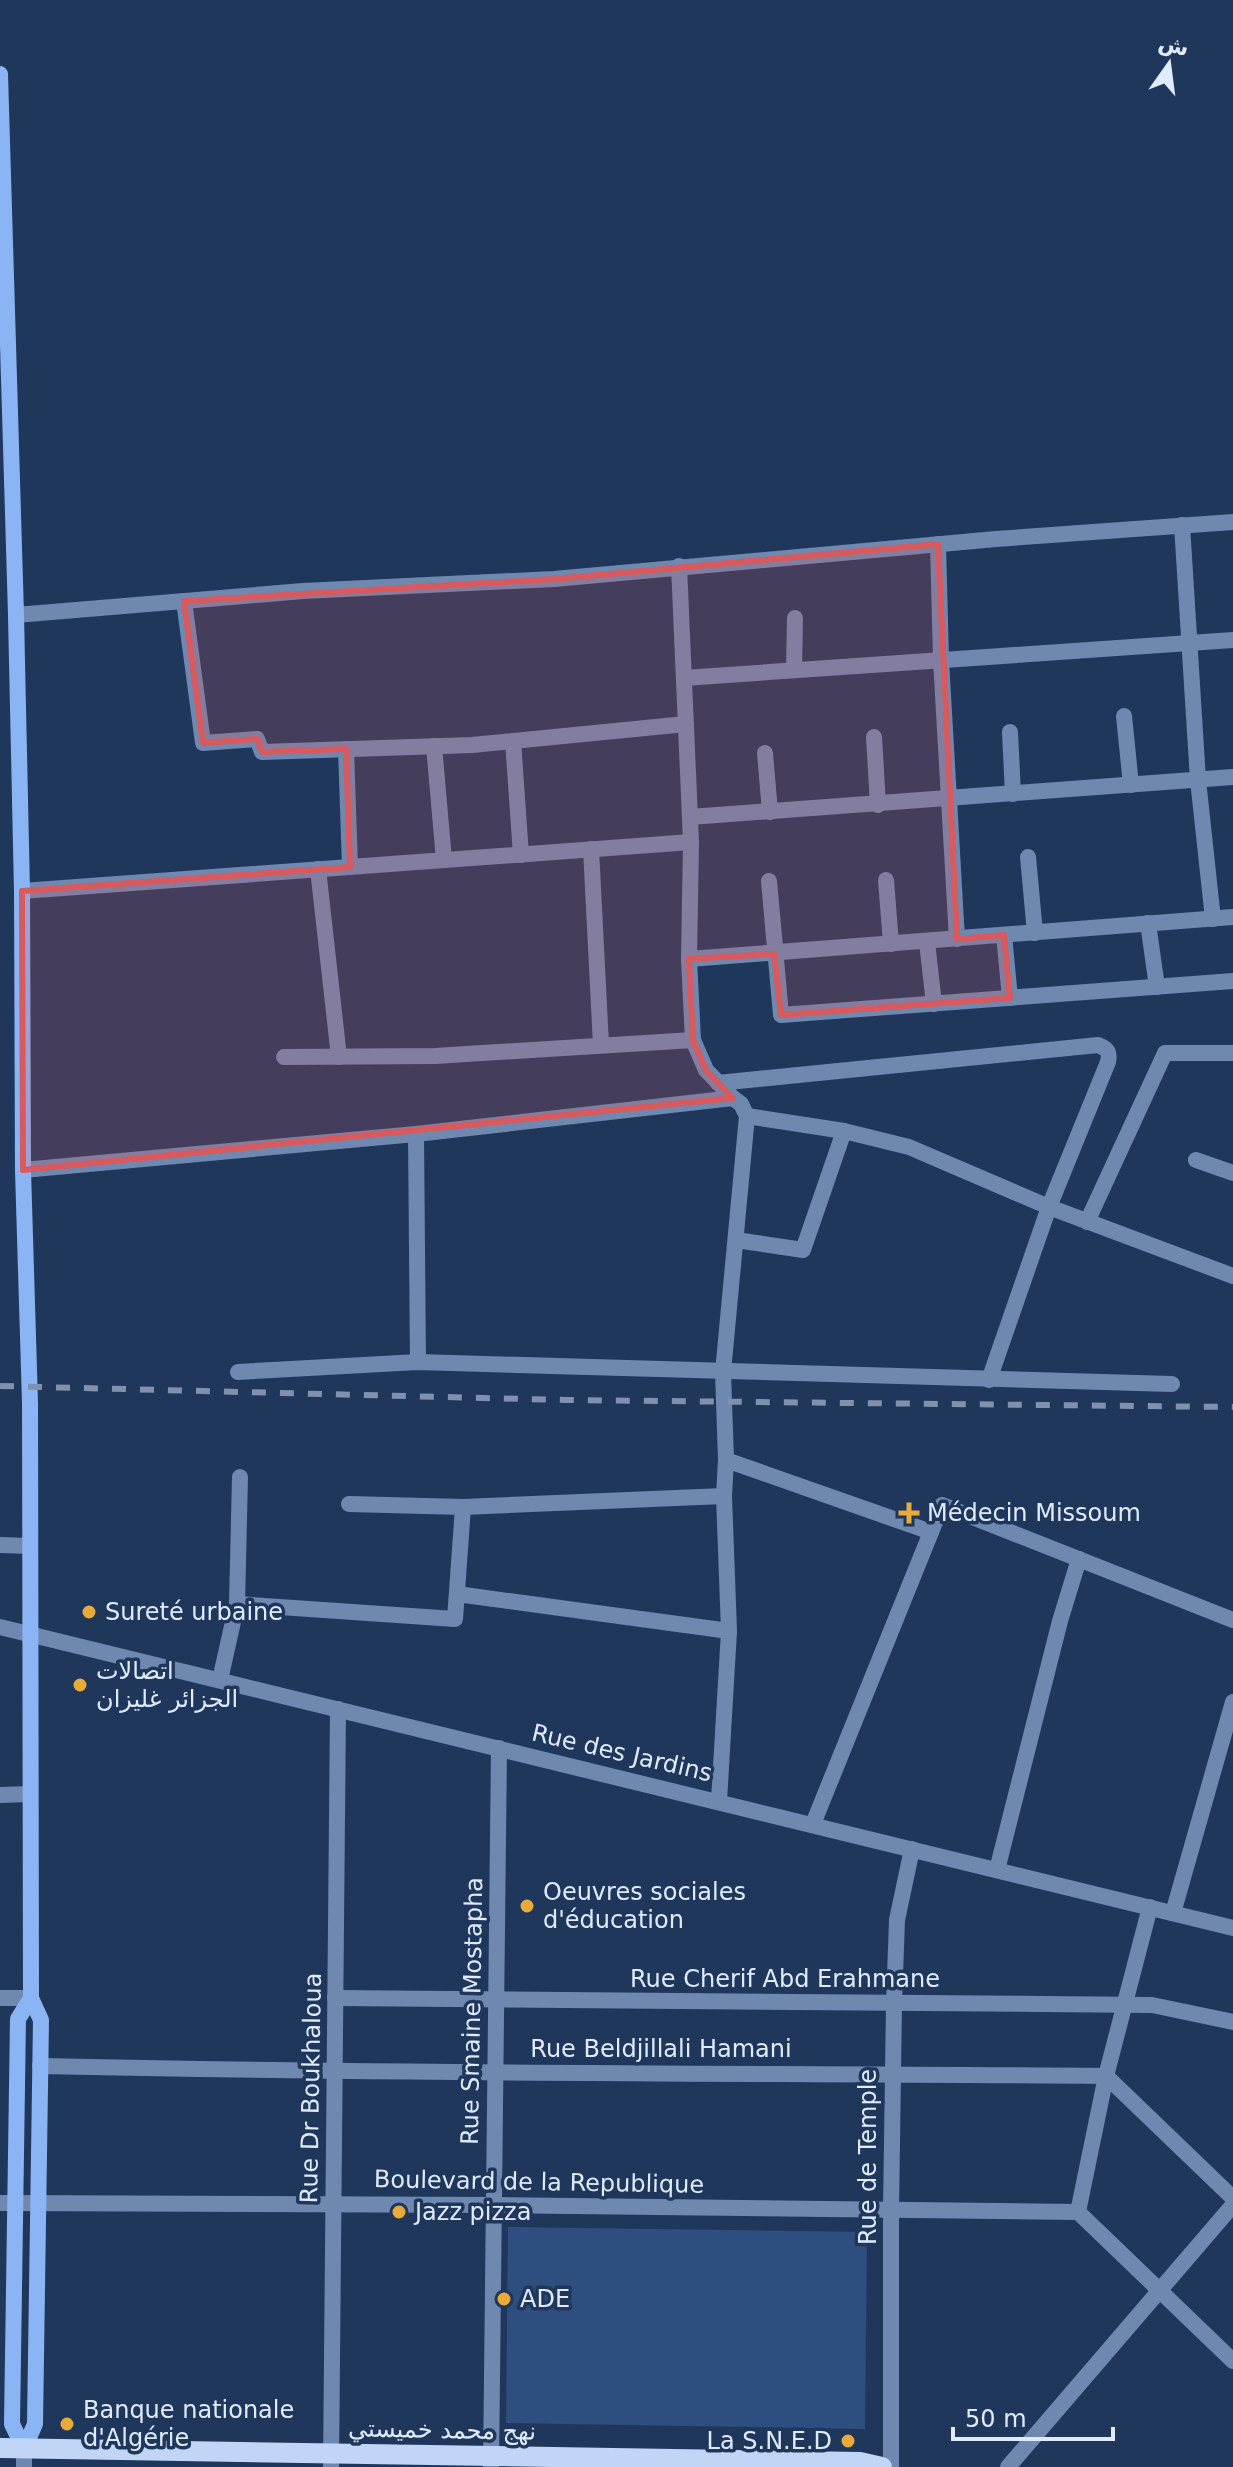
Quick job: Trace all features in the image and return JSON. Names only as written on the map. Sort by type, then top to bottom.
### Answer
[{"type":"main road","name":"نهج محمد خميستي","points":[[0,2448],[24,2458],[860,2462],[882,2467]]},
{"type":"street","points":[[0,74],[22,891],[23,1170],[30,1403],[31,1998],[41,2020],[35,2424],[24,2458]]},
{"type":"street","points":[[16,615],[303,591],[554,579],[938,544],[1233,522]]},
{"type":"street","points":[[1182,525],[1198,780],[1213,919]]},
{"type":"street","points":[[938,544],[941,660],[957,939]]},
{"type":"street","points":[[679,566],[691,842],[689,959],[693,1040],[706,1070],[741,1104],[747,1116],[723,1372],[729,1631],[719,1801]]},
{"type":"street","points":[[184,601],[203,743],[257,739],[262,752],[434,746],[686,724]]},
{"type":"street","points":[[794,670],[795,618]]},
{"type":"street","points":[[684,678],[1233,640]]},
{"type":"street","points":[[1124,716],[1131,785]]},
{"type":"street","points":[[1010,732],[1013,794]]},
{"type":"street","points":[[874,737],[878,805]]},
{"type":"street","points":[[513,741],[521,855]]},
{"type":"street","points":[[434,746],[444,860]]},
{"type":"street","points":[[346,749],[350,867]]},
{"type":"street","points":[[765,753],[770,812]]},
{"type":"street","points":[[690,817],[1233,777]]},
{"type":"street","points":[[22,891],[691,842]]},
{"type":"street","points":[[591,849],[601,1045]]},
{"type":"street","points":[[1028,857],[1035,933]]},
{"type":"street","points":[[318,869],[339,1057]]},
{"type":"street","points":[[886,880],[891,944]]},
{"type":"street","points":[[769,881],[781,1015],[1233,981]]},
{"type":"street","points":[[689,959],[1233,917]]},
{"type":"street","points":[[1148,923],[1157,987]]},
{"type":"street","points":[[1004,935],[1010,998]]},
{"type":"street","points":[[927,942],[934,1004]]},
{"type":"street","points":[[284,1057],[435,1056],[693,1040]]},
{"type":"street","points":[[718,1083],[1098,1045],[1106,1048],[1108,1062],[1049,1207],[989,1380]]},
{"type":"street","points":[[1087,1222],[1165,1053],[1233,1053]]},
{"type":"street","points":[[23,1170],[416,1134],[733,1098]]},
{"type":"street","points":[[747,1116],[844,1131],[909,1147],[1049,1207],[1233,1276]]},
{"type":"street","points":[[736,1240],[803,1250],[844,1131]]},
{"type":"street","points":[[416,1134],[418,1362]]},
{"type":"street","points":[[1196,1160],[1233,1173]]},
{"type":"street","points":[[238,1372],[418,1362],[1172,1384]]},
{"type":"street","points":[[726,1460],[931,1532]]},
{"type":"street","points":[[220,1680],[237,1604],[240,1477]]},
{"type":"street","points":[[349,1504],[463,1507],[724,1496]]},
{"type":"street","points":[[813,1824],[942,1505],[1233,1620]]},
{"type":"street","points":[[237,1604],[455,1619],[463,1507]]},
{"type":"street","points":[[0,1545],[30,1546]]},
{"type":"street","points":[[997,1870],[1060,1621],[1079,1559]]},
{"type":"street","points":[[457,1594],[729,1631]]},
{"type":"street","name":"Rue des Jardins","points":[[0,1627],[1233,1928]]},
{"type":"street","points":[[1173,1913],[1233,1702]]},
{"type":"street","name":"Rue Dr Boukhaloua","points":[[331,2461],[338,1709]]},
{"type":"street","name":"Rue Smaine Mostapha","points":[[491,2461],[499,1748]]},
{"type":"street","points":[[0,1795],[30,1794]]},
{"type":"street","name":"Rue de Temple","points":[[891,2467],[894,2004],[897,1920],[912,1849]]},
{"type":"street","points":[[1150,1907],[1106,2076],[1078,2212],[1233,2361]]},
{"type":"street","points":[[0,1998],[31,1998]]},
{"type":"street","points":[[24,2458],[12,2424],[14,2385],[7,2203],[18,2019],[31,1998]]},
{"type":"street","name":"Rue Cherif Abd Erahmane","points":[[335,1998],[1152,2005],[1233,2022]]},
{"type":"street","name":"Rue Beldjillali Hamani","points":[[40,2066],[335,2072],[1106,2076]]},
{"type":"street","points":[[1106,2076],[1233,2198]]},
{"type":"street","name":"Boulevard de la Republique","points":[[7,2203],[1078,2212]]},
{"type":"street","points":[[1008,2467],[1233,2205]]},
{"type":"highlighted area","points":[[938,544],[957,939],[1004,935],[1010,998],[781,1015],[774,954],[689,959],[693,1040],[706,1070],[733,1098],[23,1170],[22,891],[350,867],[346,749],[262,752],[257,739],[203,743],[184,601],[554,579]]},
{"type":"building","points":[[508,2227],[867,2232],[865,2429],[506,2423]]},
{"type":"railway","points":[[0,1386],[565,1400],[1233,1407]]},
{"type":"place","name":"Médecin Missoum","points":[[909,1513]]},
{"type":"place","name":"Sureté urbaine","points":[[89,1612]]},
{"type":"place","name":"اتصالات الجزائر غليزان","points":[[80,1685]]},
{"type":"place","name":"Oeuvres sociales d'éducation","points":[[527,1906]]},
{"type":"place","name":"Jazz pizza","points":[[399,2212]]},
{"type":"place","name":"ADE","points":[[504,2299]]},
{"type":"place","name":"Banque nationale d'Algérie","points":[[67,2424]]},
{"type":"place","name":"La S.N.E.D","points":[[848,2441]]}]
